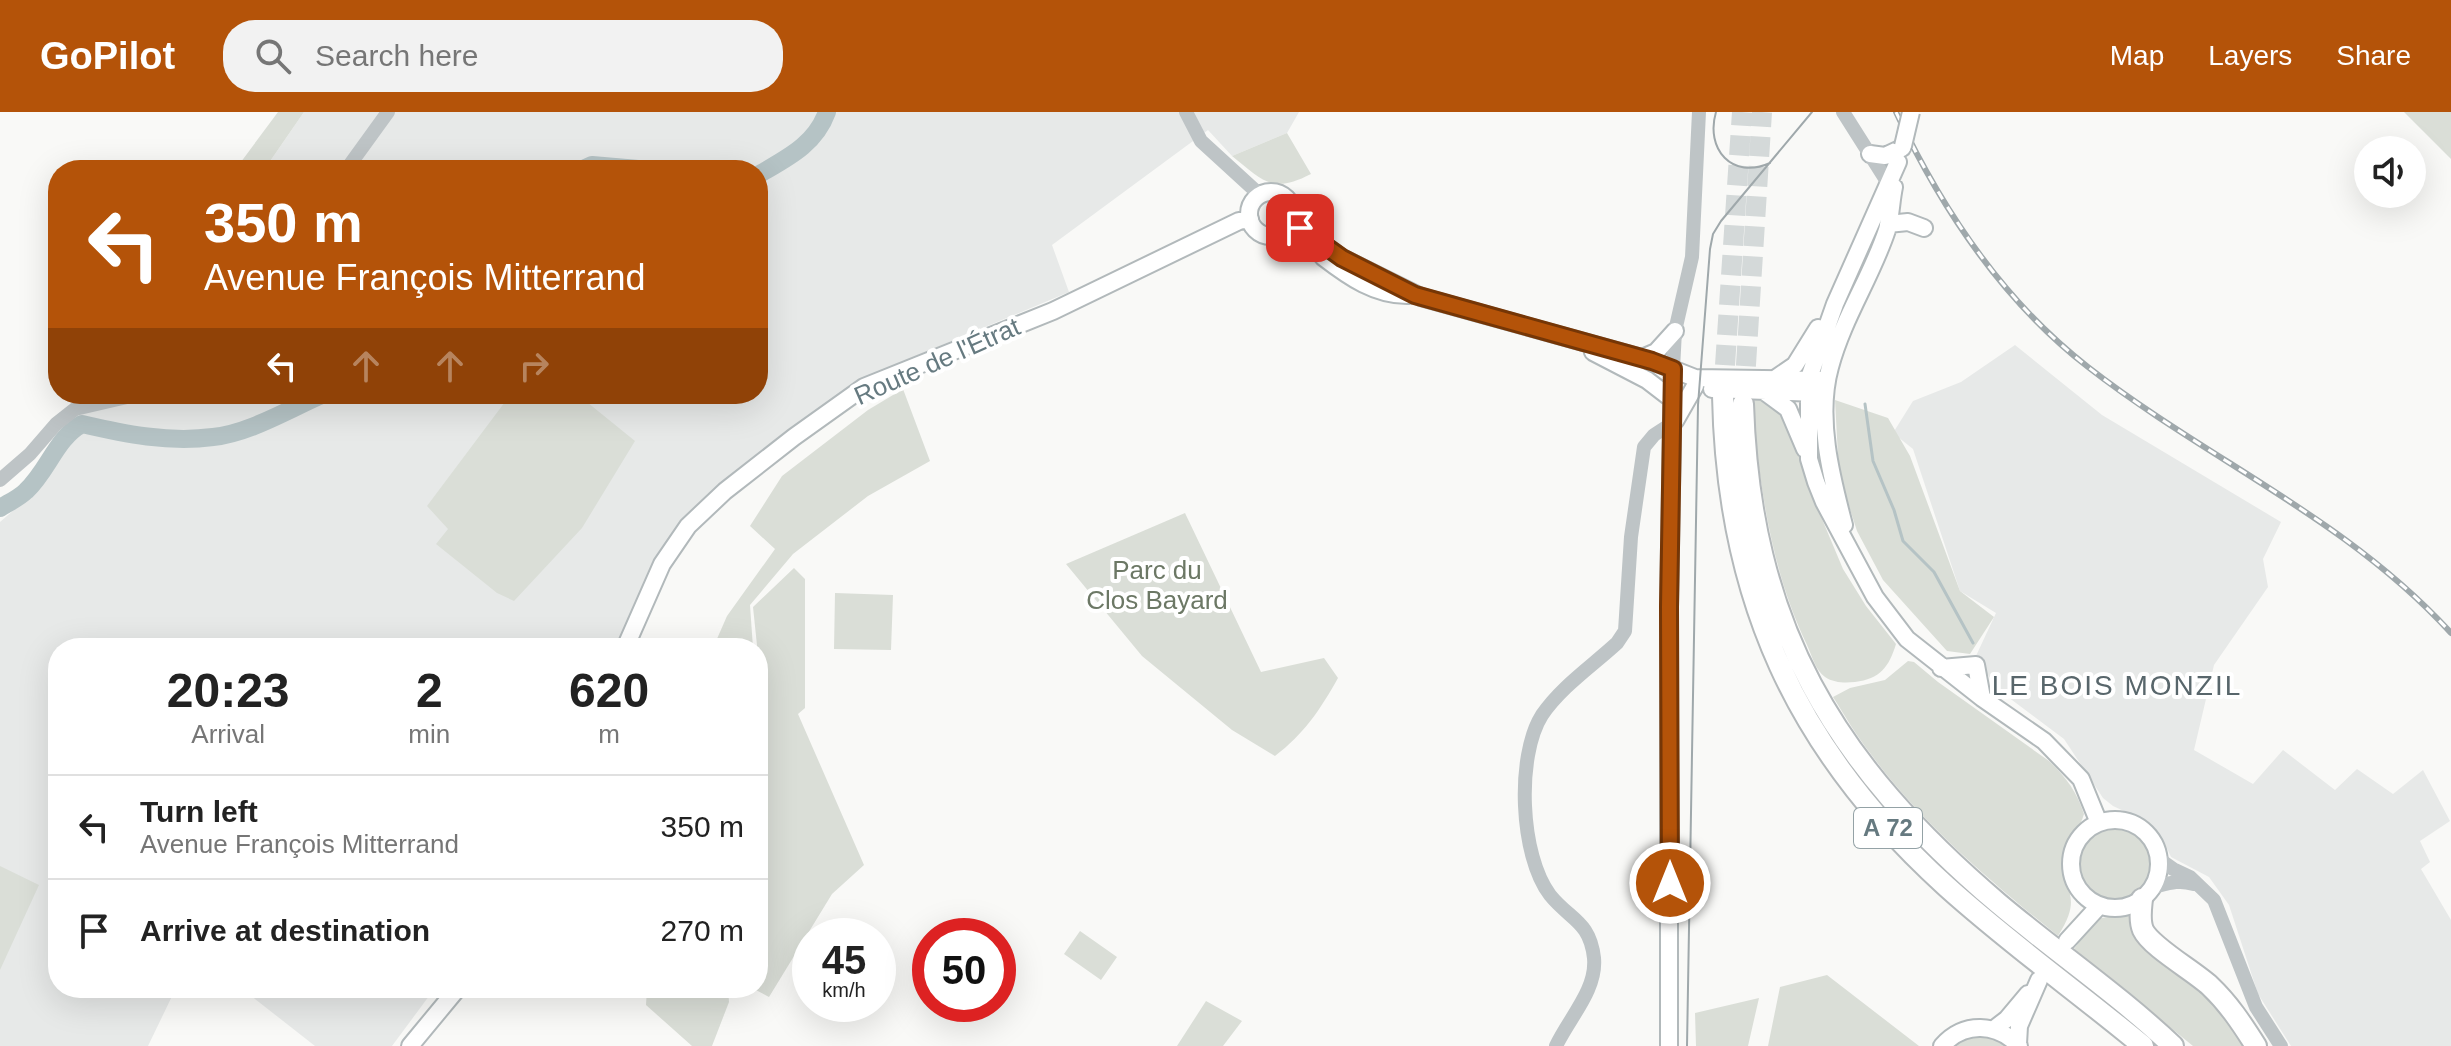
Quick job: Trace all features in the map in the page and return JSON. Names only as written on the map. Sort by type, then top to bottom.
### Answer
[{"type":"highway","name":"A 72","points":[[1723,396],[1729,496],[1750,592],[1785,679],[1827,752],[1874,813],[1946,885],[2143,1046]]},
{"type":"highway","name":"A 72","points":[[1743,404],[1744,451],[1752,512],[1768,581],[1789,639],[1836,729],[1865,770],[1933,845],[2000,905],[2173,1046]]},
{"type":"highway","points":[[2148,893],[2142,929],[2151,941],[2209,985],[2233,1009],[2256,1046]]},
{"type":"main road","points":[[1809,459],[1808,385],[1835,304],[1890,188],[1911,112]]},
{"type":"main road","points":[[1870,154],[1885,156],[1901,152]]},
{"type":"main road","points":[[1851,554],[1834,487],[1827,438],[1827,387],[1848,315],[1888,224],[1890,188]]},
{"type":"main road","points":[[1276,192],[1287,199],[1293,210],[1290,226],[1277,235],[1266,235],[1255,229],[1250,219],[1250,207],[1260,195],[1276,192]]},
{"type":"main road","name":"Route de l'Étrat","points":[[629,638],[662,564],[688,526],[725,491],[864,387],[1053,311],[1239,221],[1250,219]]},
{"type":"main road","points":[[1888,224],[1908,222],[1924,228]]},
{"type":"main road","points":[[1290,226],[1336,267],[1366,286],[1399,296],[1415,295],[1642,358],[1695,386],[1764,391],[1808,385]]},
{"type":"main road","points":[[1776,378],[1795,365],[1835,304]]},
{"type":"main road","points":[[1642,358],[1656,352],[1675,331]]},
{"type":"main road","points":[[1564,338],[1673,374],[1706,379],[1776,378],[1827,387]]},
{"type":"main road","points":[[1564,338],[1647,380],[1673,400]]},
{"type":"main road","points":[[1669,1046],[1669,607],[1673,374]]},
{"type":"main road","points":[[1674,422],[1695,386]]},
{"type":"main road","points":[[1764,391],[1788,409],[1824,502],[1889,616],[1907,639],[1941,668],[1976,665],[1982,698],[2044,741],[2081,779],[2099,823]]},
{"type":"main road","points":[[2112,820],[2137,826],[2155,846],[2159,859],[2157,878],[2148,893],[2129,906],[2114,909],[2092,901],[2076,885],[2071,871],[2071,856],[2086,830],[2112,820]]},
{"type":"main road","points":[[1994,1029],[2007,1019],[2039,980],[2019,1026],[2019,1045]]},
{"type":"main road","points":[[410,1046],[450,998]]},
{"type":"main road","points":[[1942,1046],[1960,1032],[1973,1028],[1994,1029],[2019,1045]]},
{"type":"street","points":[[353,160],[388,112]]},
{"type":"street","points":[[1186,112],[1201,141],[1260,195]]},
{"type":"street","points":[[1673,374],[1675,331],[1692,257],[1699,112]]},
{"type":"street","points":[[1843,112],[1890,188]]},
{"type":"street","points":[[0,480],[75,409],[97,404]]},
{"type":"street","points":[[1556,1046],[1590,983],[1594,960],[1589,936],[1582,924],[1551,897],[1544,885],[1529,838],[1525,807],[1527,756],[1533,733],[1554,700],[1617,643],[1625,631],[1631,537],[1644,447],[1654,435],[1674,422]]},
{"type":"street","points":[[1527,795],[1550,882],[1557,893],[1587,919],[1595,933],[1601,960],[1597,985],[1564,1046]]},
{"type":"street","points":[[2159,859],[2190,877],[2214,900],[2256,1007],[2281,1046]]},
{"type":"street","points":[[2148,893],[2186,881],[2204,889]]},
{"type":"shaded area","points":[[304,112],[1299,112],[1287,133],[1232,156],[1208,130],[1052,245],[1069,292],[887,368],[708,516],[666,570],[639,638],[48,638],[48,998],[171,998],[148,1046],[0,1046],[0,522],[23,502],[54,437],[57,421],[79,404],[768,404],[768,160],[271,160]]},
{"type":"shaded area","points":[[2015,345],[2102,415],[2281,522],[2263,559],[2268,587],[2214,665],[2194,750],[2253,784],[2283,750],[2335,790],[2357,769],[2393,794],[2423,770],[2450,821],[2420,841],[2430,862],[2421,869],[2451,920],[2451,1046],[2291,1046],[2258,994],[2229,905],[2209,877],[2171,857],[2163,840],[2139,818],[2103,798],[2064,739],[2000,691],[1975,658],[1996,613],[1960,591],[1913,449],[1893,433],[1913,401],[1961,382]]},
{"type":"shaded area","points":[[254,998],[428,998],[392,1046],[315,1046]]},
{"type":"green space","points":[[278,112],[304,112],[271,160],[242,160]]},
{"type":"green space","points":[[2404,112],[2451,112],[2451,159]]},
{"type":"green space","points":[[1287,133],[1311,174],[1298,180],[1277,184],[1268,182],[1232,156]]},
{"type":"green space","points":[[903,389],[930,461],[868,496],[793,554],[750,605],[752,638],[717,638],[727,616],[775,549],[750,526],[782,476],[868,410]]},
{"type":"green space","points":[[1761,399],[1785,418],[1795,435],[1814,500],[1843,569],[1866,606],[1896,644],[1887,665],[1871,678],[1843,682],[1825,677],[1814,663],[1794,616],[1775,556],[1758,463],[1751,400]]},
{"type":"green space","points":[[1835,400],[1888,418],[1910,456],[1960,591],[1994,617],[1970,654],[1947,651],[1883,580],[1857,531],[1839,475]]},
{"type":"green space","points":[[504,404],[589,404],[635,441],[582,528],[514,601],[497,593],[436,544],[448,529],[427,506]]},
{"type":"green space","name":"Parc du Clos Bayard","points":[[1185,513],[1261,672],[1324,658],[1338,678],[1311,721],[1275,756],[1232,730],[1142,656],[1066,564]]},
{"type":"green space","points":[[794,568],[805,579],[805,708],[798,714],[864,865],[832,894],[817,918],[792,918],[792,959],[769,997],[768,638],[756,638],[753,607]]},
{"type":"green space","points":[[835,593],[893,595],[891,650],[834,649]]},
{"type":"green space","points":[[1908,661],[1914,662],[2049,761],[2074,792],[2084,814],[2065,855],[2065,878],[2071,901],[2058,936],[1982,873],[1934,828],[1890,779],[1833,697],[1850,688],[1885,680]]},
{"type":"green space","points":[[2115,827],[2141,837],[2151,863],[2141,889],[2115,899],[2089,889],[2079,863],[2089,837]]},
{"type":"green space","points":[[0,866],[39,885],[0,970]]},
{"type":"green space","points":[[2131,913],[2253,1046],[2193,1046],[2074,949],[2096,919]]},
{"type":"green space","points":[[1080,931],[1117,957],[1101,980],[1064,954]]},
{"type":"green space","points":[[1827,975],[1919,1046],[1768,1046],[1780,987]]},
{"type":"green space","points":[[646,998],[729,998],[729,1002],[712,1046],[692,1046],[646,1005]]},
{"type":"green space","points":[[1759,998],[1748,1046],[1696,1046],[1695,1013]]},
{"type":"green space","points":[[1206,1001],[1242,1021],[1223,1046],[1177,1046]]},
{"type":"green space","points":[[1989,1033],[2012,1046],[1947,1046],[1961,1035]]},
{"type":"waterway","points":[[768,169],[808,142],[827,112]]},
{"type":"waterway","points":[[0,508],[34,483],[65,438],[82,424],[131,434],[197,439],[227,435],[255,426],[302,404]]},
{"type":"waterway","points":[[1865,404],[1873,461],[1894,510],[1903,541],[1934,572],[1973,643]]},
{"type":"tunnel","points":[[1723,395],[1742,112]]},
{"type":"tunnel","points":[[1744,396],[1762,112]]},
{"type":"tram line","points":[[1716,112],[1714,138],[1725,158],[1744,167],[1770,163]]},
{"type":"tram line","points":[[1687,1046],[1698,405],[1710,249],[1713,234],[1721,221],[1812,112]]},
{"type":"railway","points":[[1896,112],[1933,183],[1977,251],[2002,283],[2057,341],[2134,401],[2276,492],[2367,556],[2410,592],[2451,633]]},
{"type":"district","name":"LE BOIS MONZIL","points":[[2117,685]]},
{"type":"route","points":[[1300,228],[1342,258],[1415,295],[1673,369],[1669,607],[1670,883]]}]
